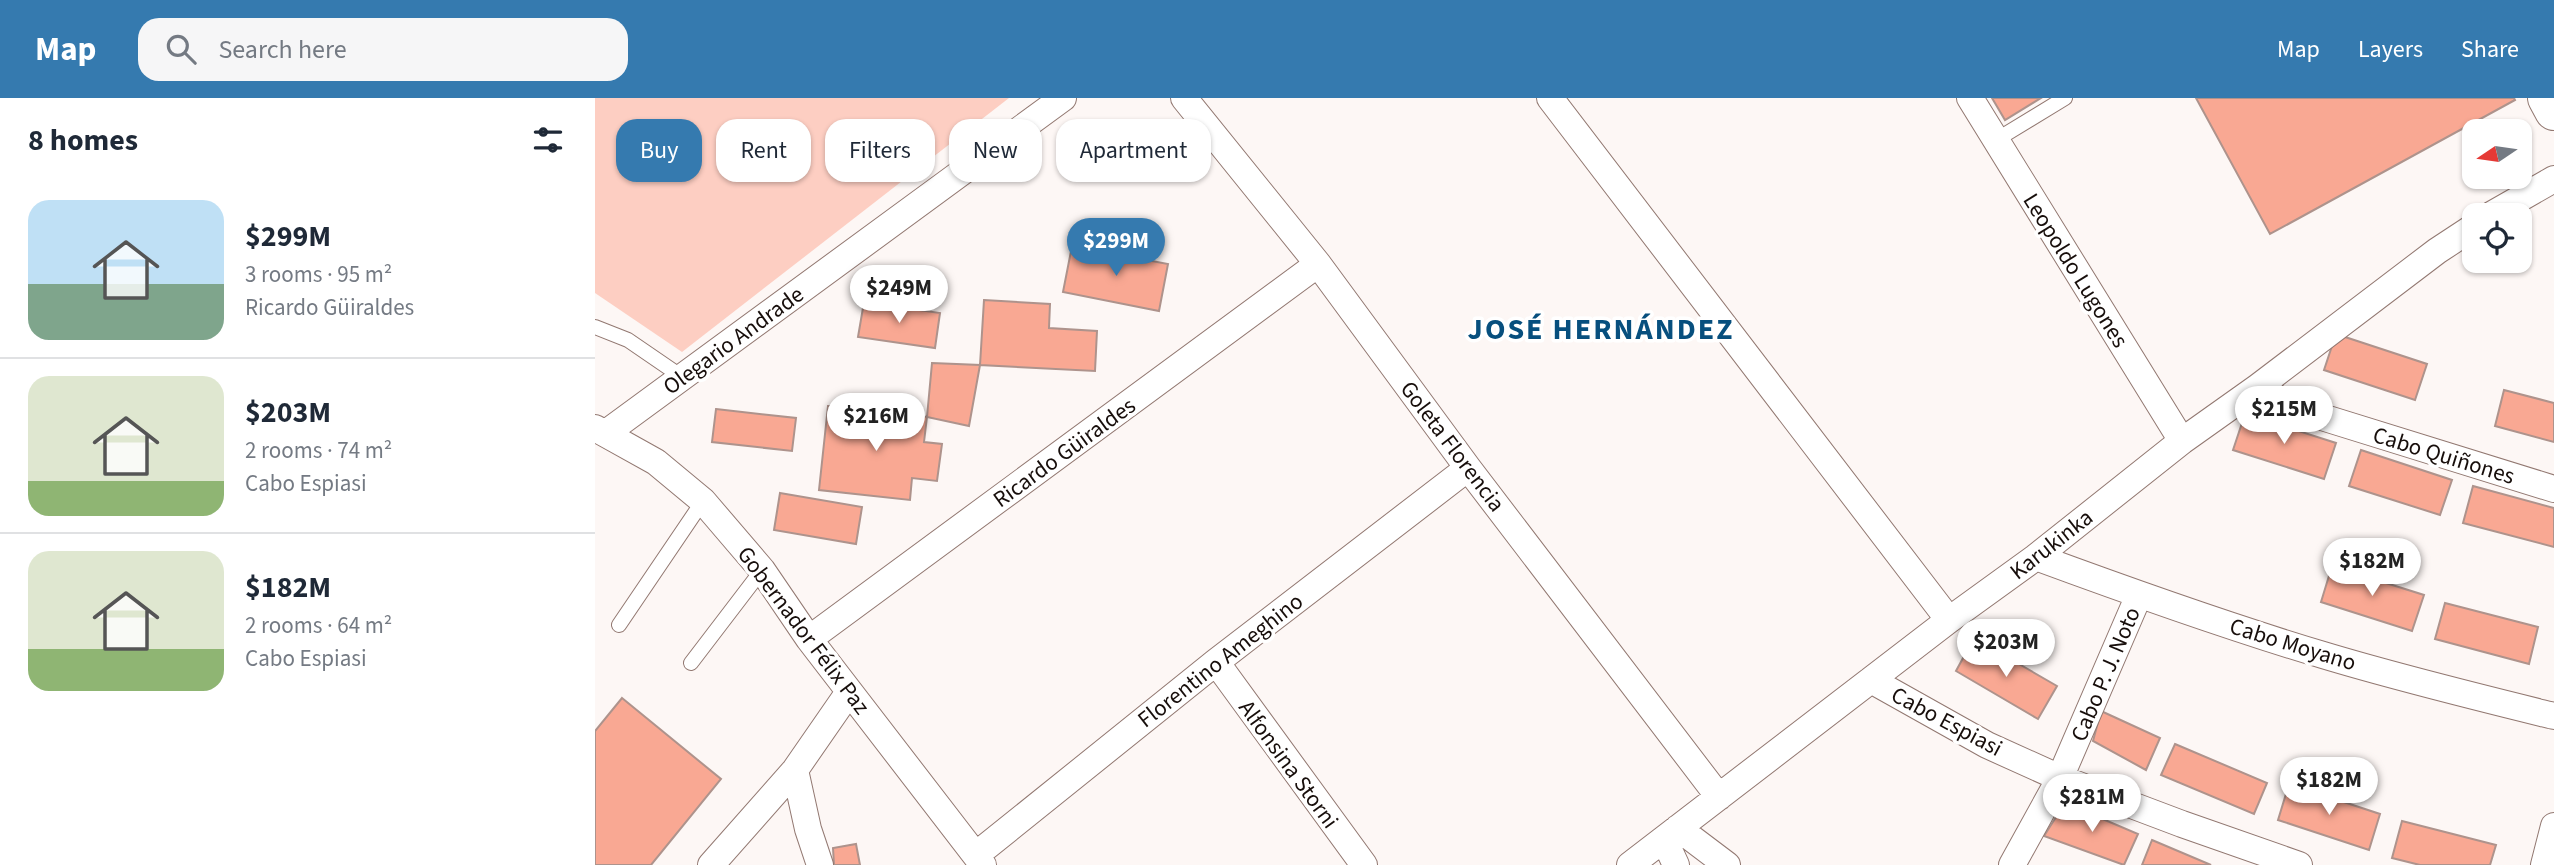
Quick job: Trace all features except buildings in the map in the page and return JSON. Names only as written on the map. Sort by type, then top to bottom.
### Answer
[{"type":"main road","points":[[2547,98],[2554,111]]},
{"type":"street","name":"Olegario Andrade","points":[[601,430],[682,377],[1063,98]]},
{"type":"street","name":"Goleta Florencia","points":[[1184,98],[1318,264],[1468,468],[1719,797]]},
{"type":"street","points":[[1550,98],[1949,620]]},
{"type":"street","name":"Leopoldo Lugones","points":[[1970,98],[2182,441]]},
{"type":"street","points":[[2512,203],[2554,179]]},
{"type":"street","name":"Karukinka","points":[[1630,865],[2036,556],[2182,441],[2462,235]]},
{"type":"street","name":"Ricardo Güiraldes","points":[[809,639],[1318,264]]},
{"type":"street","name":"Cabo Quiñones","points":[[2258,387],[2296,409],[2554,489]]},
{"type":"street","name":"Gobernador Félix Paz","points":[[601,430],[656,462],[703,500],[762,570],[809,639],[979,860]]},
{"type":"street","name":"Florentino Ameghino","points":[[979,860],[1216,662],[1468,468]]},
{"type":"street","name":"Cabo Moyano","points":[[2036,556],[2139,595],[2322,655],[2554,716]]},
{"type":"street","name":"Cabo P. J. Noto","points":[[2013,865],[2060,778],[2139,595]]},
{"type":"street","name":"Alfonsina Storni","points":[[1216,662],[1364,865]]},
{"type":"street","name":"Cabo Espiasi","points":[[1871,680],[1987,745],[2060,778],[2299,865]]},
{"type":"street","points":[[711,865],[795,770],[849,692]]},
{"type":"street","points":[[795,770],[808,829],[820,865]]},
{"type":"street","points":[[2544,865],[2554,826]]},
{"type":"street","points":[[1671,833],[1676,865]]},
{"type":"street","points":[[1671,833],[1727,865]]},
{"type":"lane","points":[[1996,140],[2065,98]]},
{"type":"lane","points":[[595,327],[628,340],[682,377]]},
{"type":"lane","points":[[619,625],[703,500]]},
{"type":"lane","points":[[691,663],[762,570]]},
{"type":"shaded area","points":[[595,98],[1009,98],[982,119],[949,119],[949,145],[935,155],[935,119],[825,119],[825,182],[901,182],[682,352],[595,293]]},
{"type":"district","name":"JOSÉ HERNÁNDEZ","points":[[1601,329]]}]
